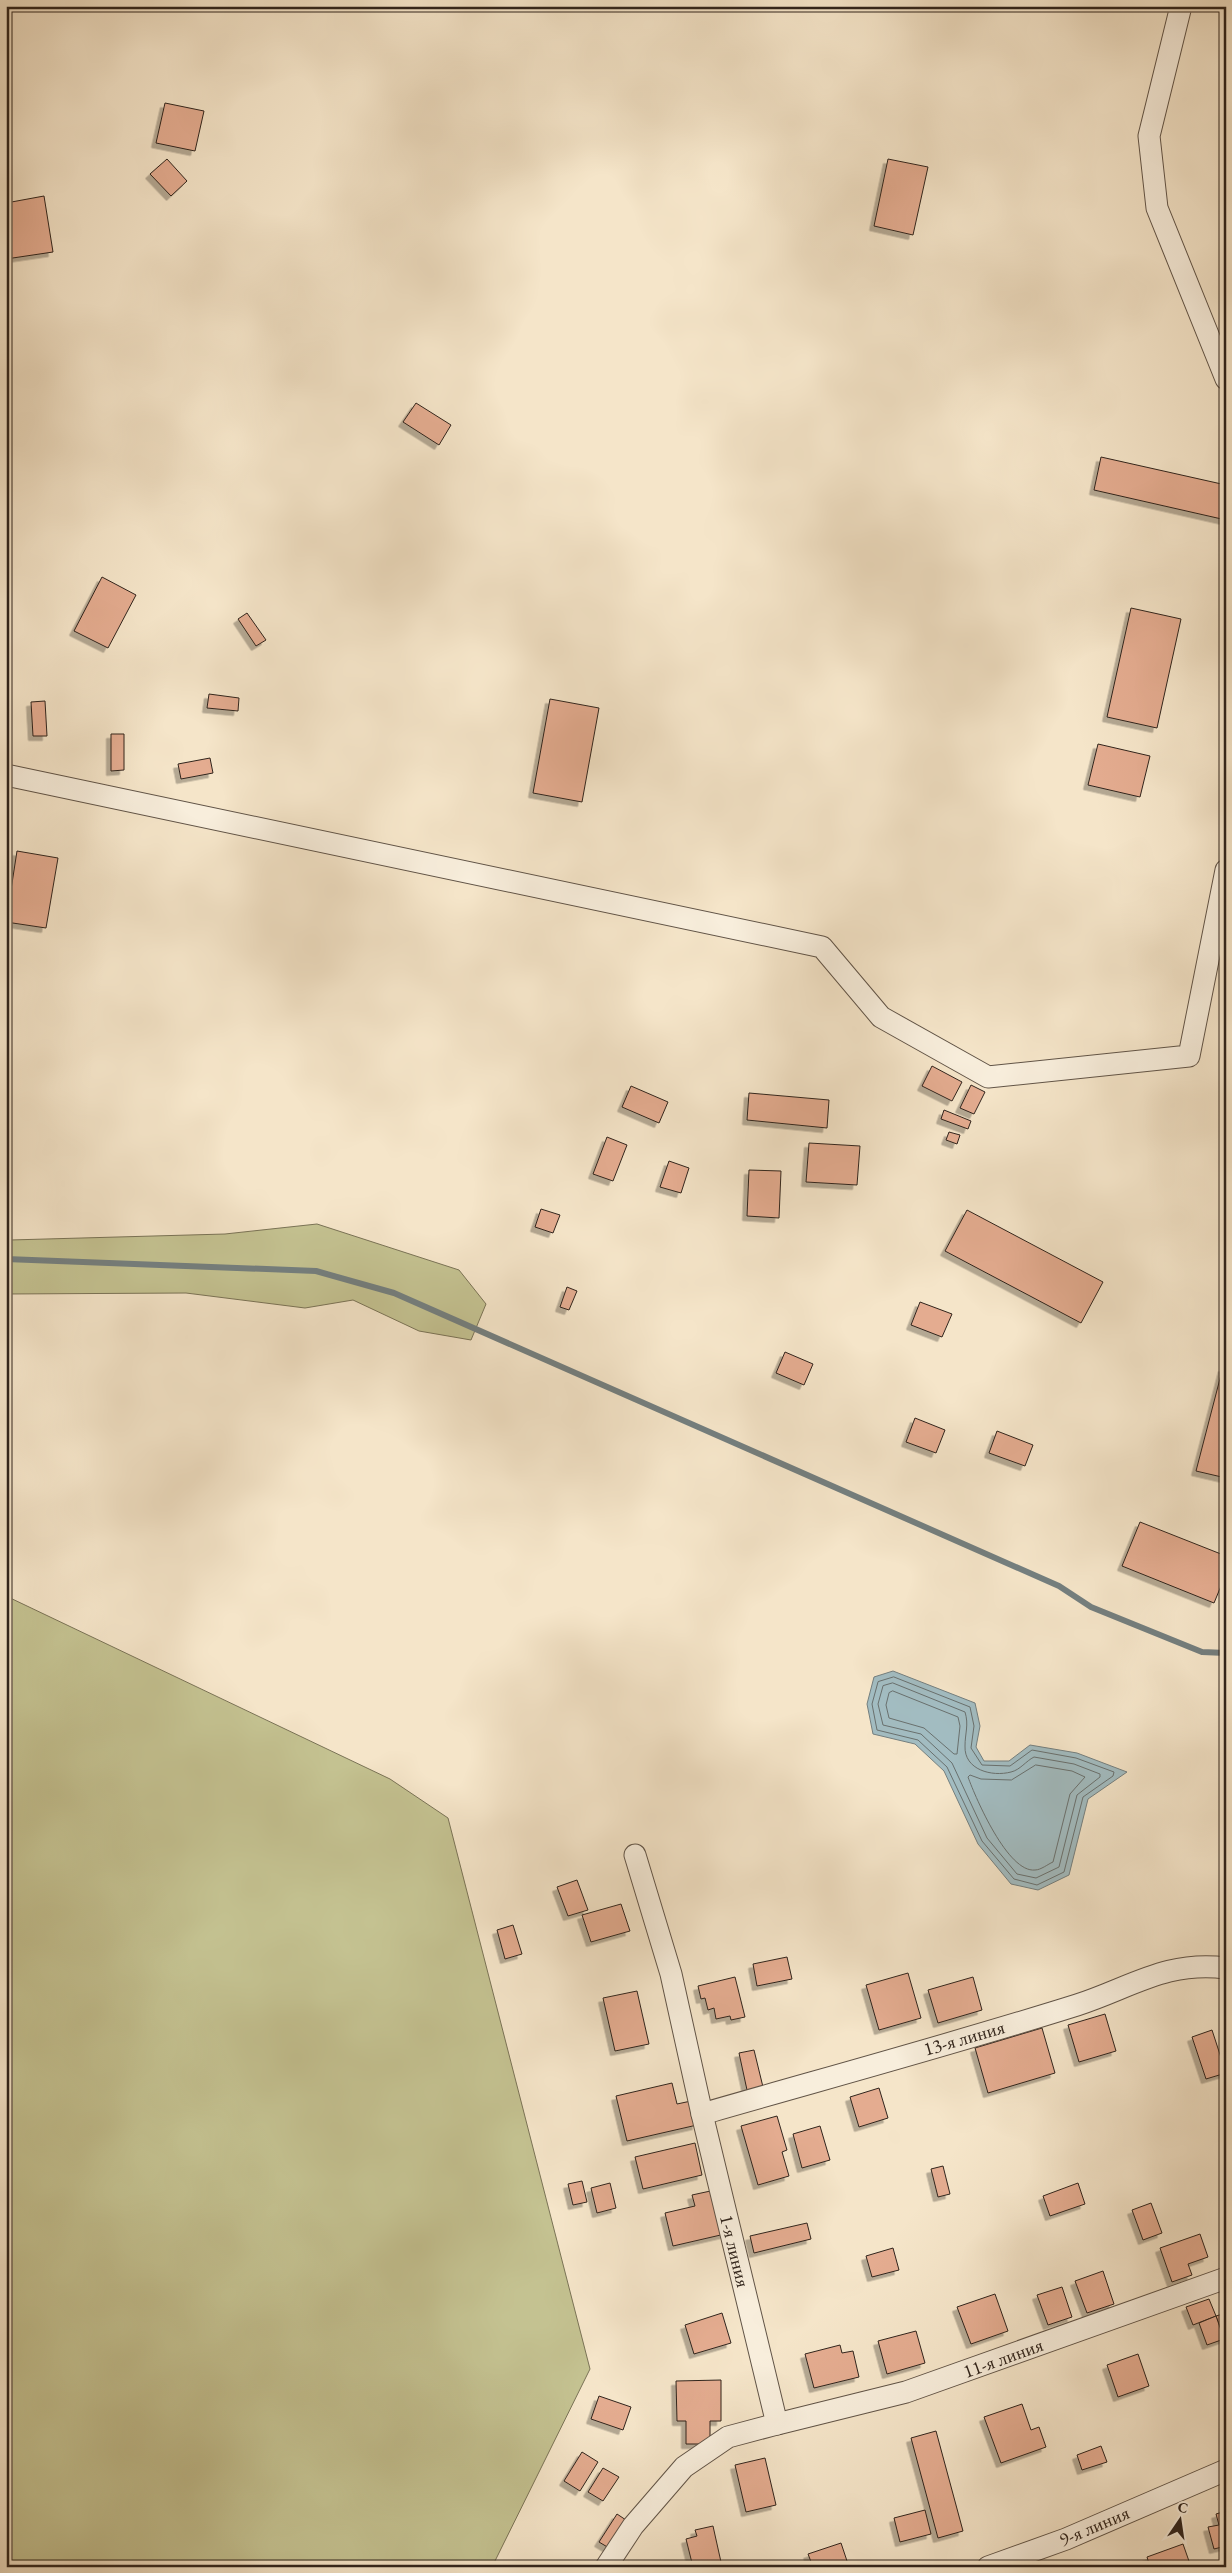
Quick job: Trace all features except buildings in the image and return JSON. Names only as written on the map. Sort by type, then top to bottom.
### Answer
[{"type":"street","points":[[1180,6],[1150,136],[1157,208],[1226,379]]},
{"type":"street","points":[[6,775],[822,947],[881,1017],[988,1077],[1189,1056],[1226,870]]},
{"type":"street","name":"1-я линия","points":[[635,1855],[671,1974],[702,2114],[777,2424]]},
{"type":"street","name":"13-я линия","points":[[702,2114],[1080,2004],[1168,1970],[1195,1966],[1226,1968]]},
{"type":"street","name":"11-я линия","points":[[777,2424],[906,2392],[1226,2278]]},
{"type":"street","points":[[606,2567],[633,2526],[684,2467],[728,2437],[777,2424]]},
{"type":"street","name":"9-я линия","points":[[988,2567],[1066,2539],[1226,2470]]},
{"type":"shaded area","points":[[6,1181],[10,1240],[225,1234],[317,1224],[459,1270],[486,1304],[471,1340],[419,1331],[353,1300],[305,1308],[186,1293],[6,1294]]},
{"type":"shaded area","points":[[6,1596],[390,1779],[448,1818],[590,2369],[492,2567],[6,2567]]},
{"type":"water","points":[[893,1671],[975,1703],[980,1726],[976,1747],[984,1761],[1009,1761],[1030,1745],[1077,1753],[1127,1772],[1088,1799],[1069,1875],[1038,1890],[1011,1884],[978,1844],[944,1771],[915,1744],[873,1734],[867,1704],[874,1677]]},
{"type":"waterway","points":[[6,1259],[316,1271],[394,1293],[1059,1586],[1091,1607],[1202,1652],[1226,1653]]}]
